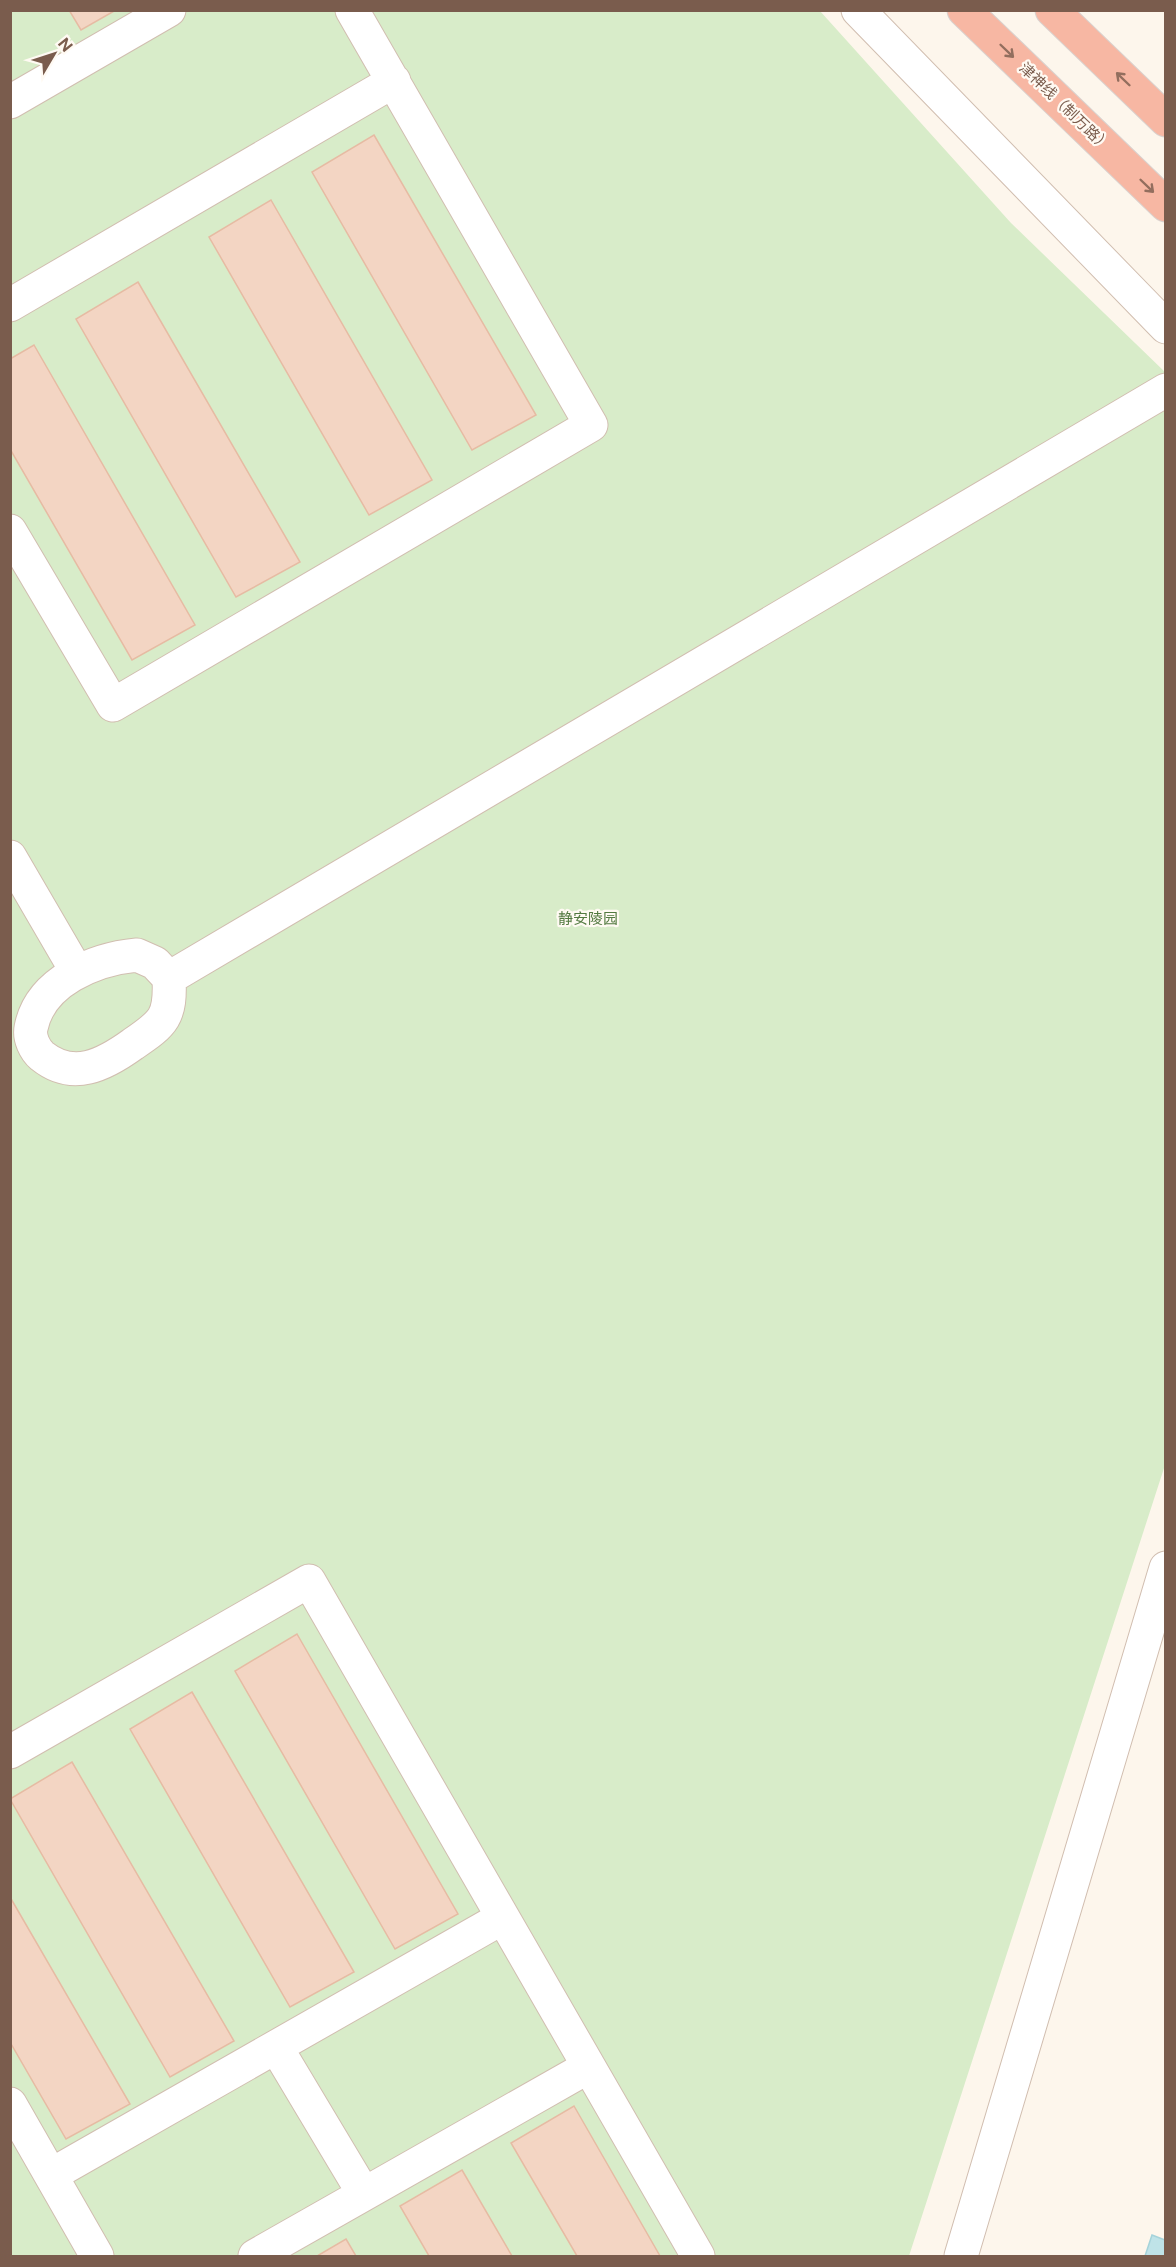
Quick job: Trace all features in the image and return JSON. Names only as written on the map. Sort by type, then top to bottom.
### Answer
[{"type":"highway","name":"津神线（制万路）","points":[[964,10],[1166,205]]},
{"type":"highway","points":[[1052,10],[1166,120]]},
{"type":"street","points":[[10,102],[169,10]]},
{"type":"street","points":[[10,531],[113,705],[591,424],[352,10]]},
{"type":"street","points":[[858,10],[1166,327]]},
{"type":"street","points":[[10,305],[394,81]]},
{"type":"street","points":[[169,978],[1166,390]]},
{"type":"street","points":[[10,857],[77,972]]},
{"type":"street","points":[[137,955],[155,963],[169,978],[167,1014],[152,1030],[120,1053],[93,1067],[74,1070],[23,1057],[38,1009],[57,985],[77,972],[114,957],[137,955]]},
{"type":"street","points":[[961,2256],[1166,1568]]},
{"type":"street","points":[[10,1752],[309,1581],[698,2256]]},
{"type":"street","points":[[51,2175],[502,1918]]},
{"type":"street","points":[[276,2047],[364,2194]]},
{"type":"street","points":[[255,2256],[588,2067]]},
{"type":"street","points":[[10,2104],[97,2256]]},
{"type":"green space","name":"静安陵园","points":[[11,11],[820,11],[1011,223],[1166,373],[1165,1465],[909,2256],[11,2256]]},
{"type":"water","points":[[1152,2235],[1165,2240],[1165,2256],[1145,2256]]},
{"type":"building","points":[[69,10],[116,10],[81,30]]},
{"type":"building","points":[[374,135],[536,415],[472,450],[312,172]]},
{"type":"building","points":[[271,200],[432,480],[369,515],[209,237]]},
{"type":"building","points":[[138,282],[300,562],[236,597],[76,319]]},
{"type":"building","points":[[34,345],[195,625],[132,660],[10,449],[10,359]]},
{"type":"building","points":[[297,1634],[458,1914],[395,1949],[235,1671]]},
{"type":"building","points":[[192,1692],[354,1972],[290,2007],[130,1729]]},
{"type":"building","points":[[72,1762],[234,2041],[170,2077],[10,1799]]},
{"type":"building","points":[[10,1897],[130,2104],[66,2139],[10,2042]]},
{"type":"building","points":[[574,2106],[660,2256],[577,2256],[511,2143]]},
{"type":"building","points":[[462,2170],[512,2256],[429,2256],[400,2206]]},
{"type":"building","points":[[346,2239],[356,2256],[317,2256]]}]
